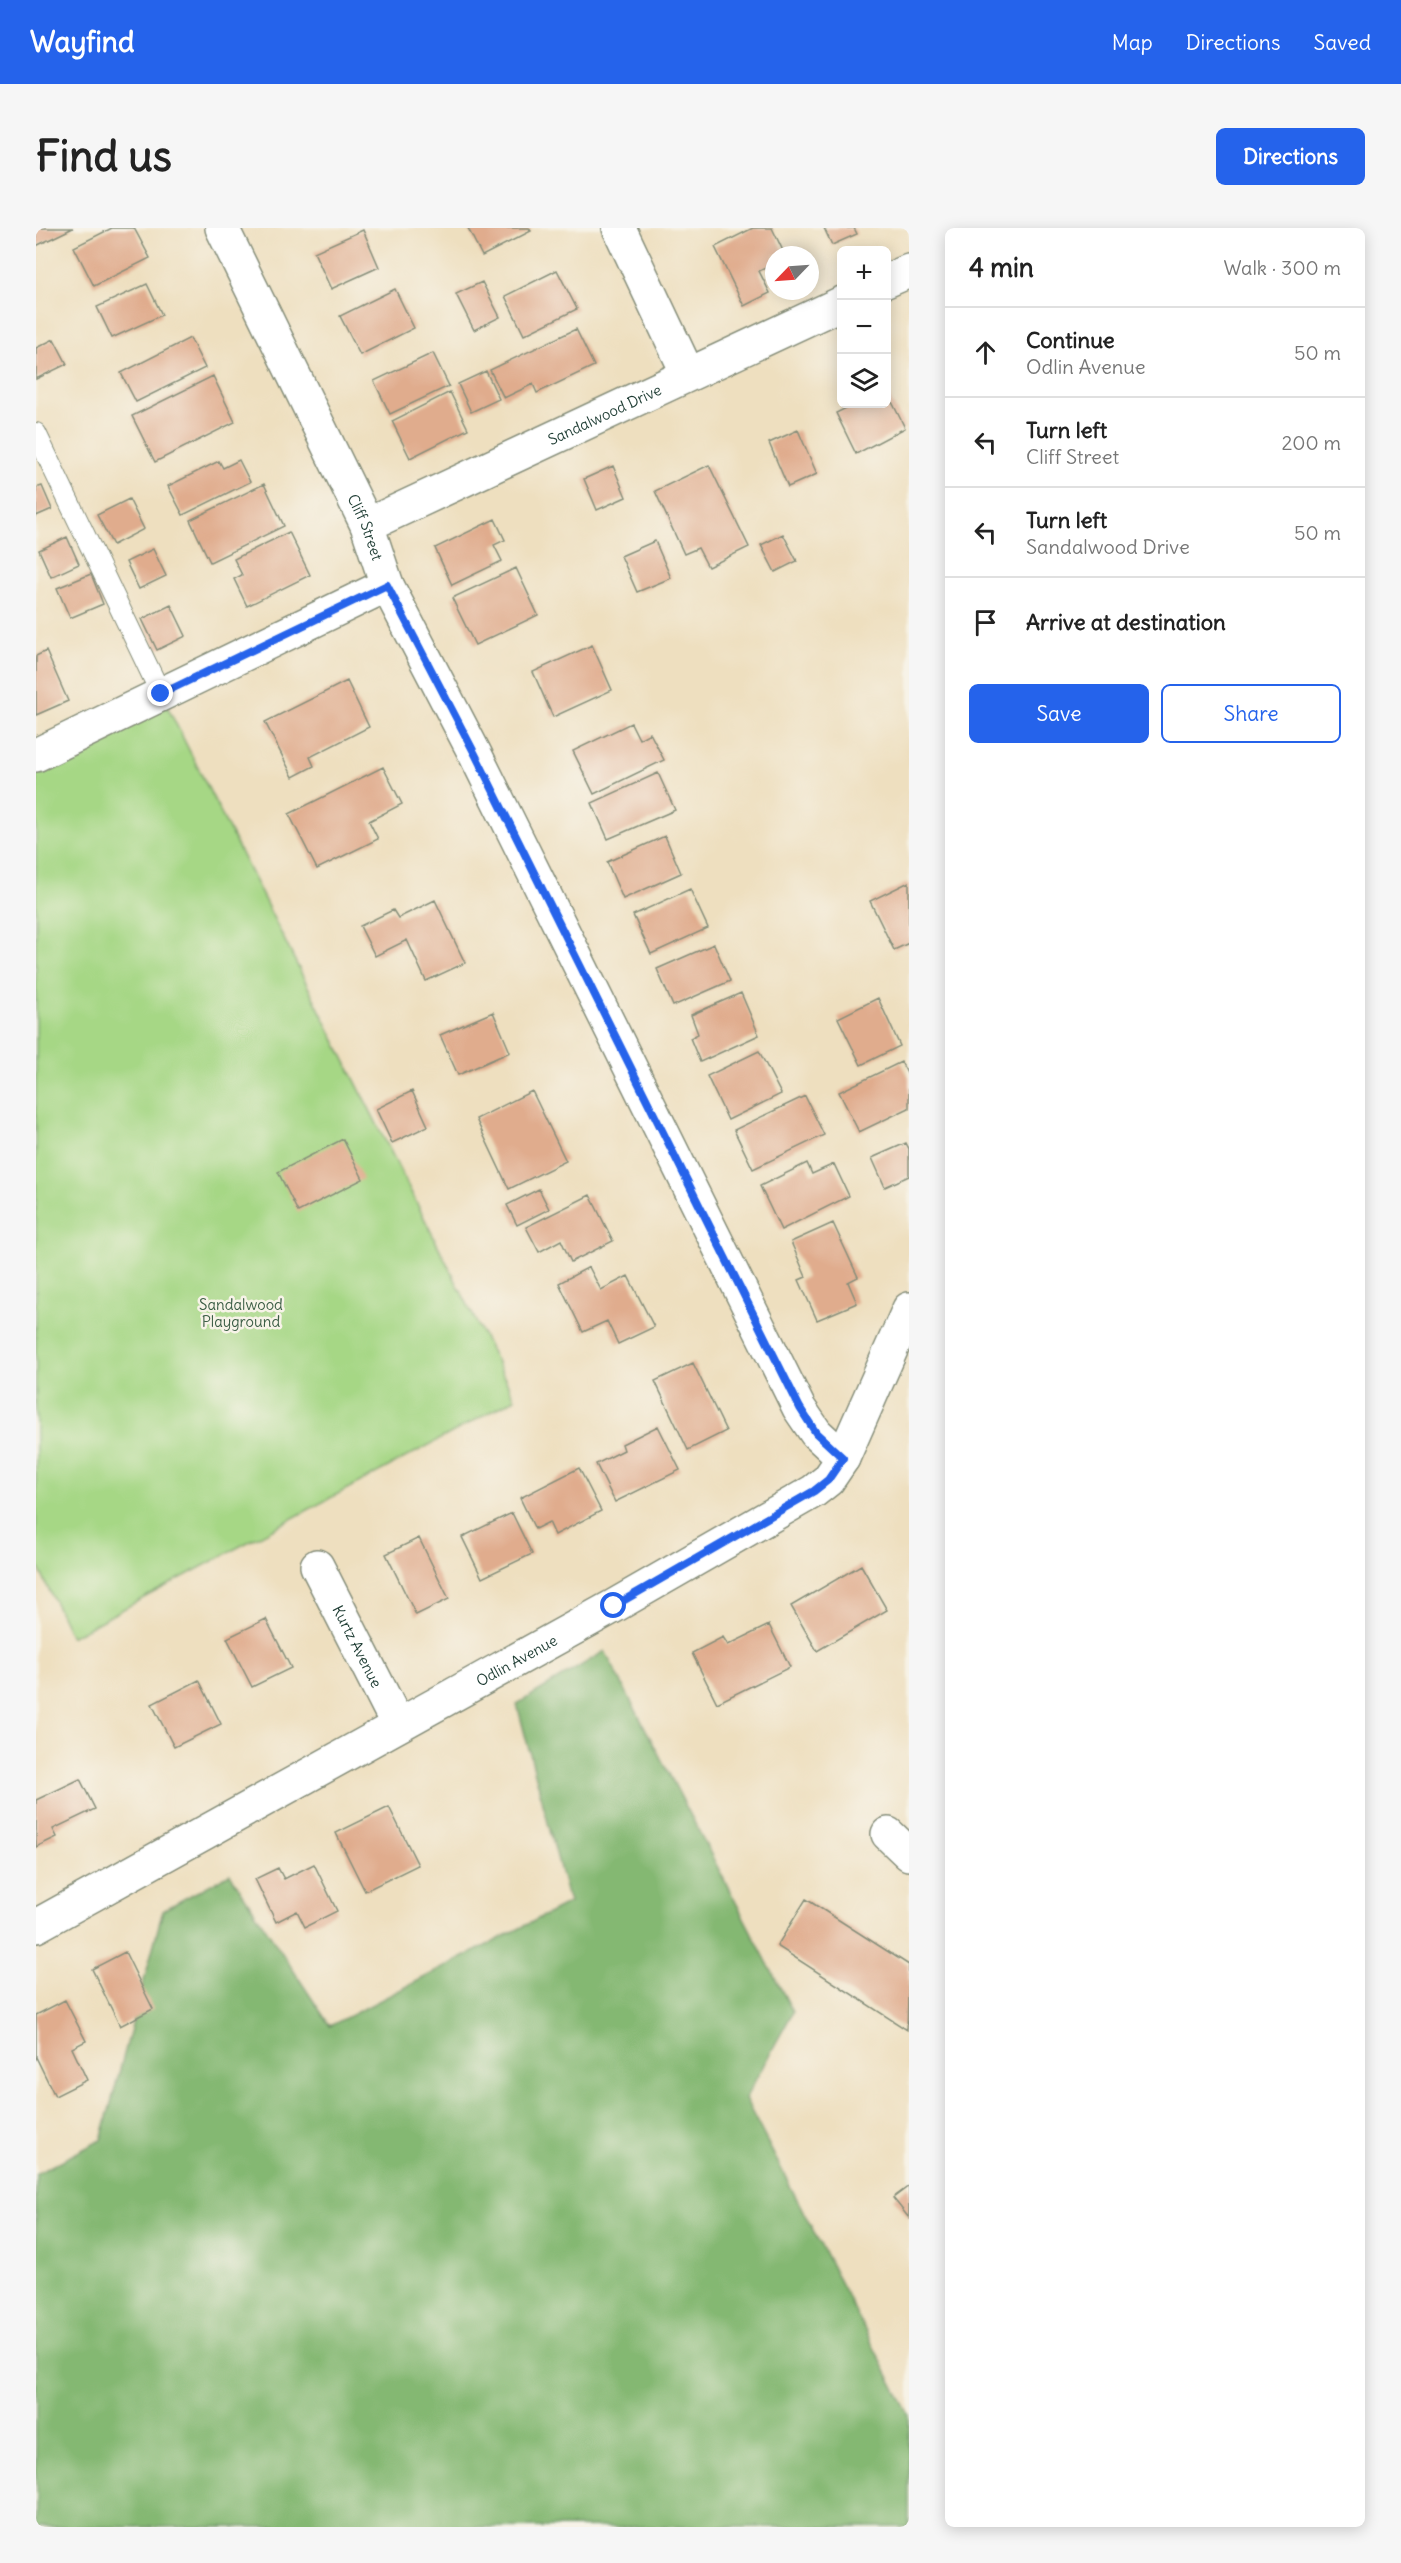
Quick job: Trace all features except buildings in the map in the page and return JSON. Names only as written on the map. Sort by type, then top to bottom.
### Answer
[{"type":"street","name":"Cliff Street","points":[[222,228],[367,525],[387,585],[475,754],[800,1408],[816,1433],[843,1458]]},
{"type":"street","points":[[619,228],[688,374]]},
{"type":"street","points":[[891,280],[909,271]]},
{"type":"street","name":"Sandalwood Drive","points":[[367,525],[837,305]]},
{"type":"street","points":[[36,754],[387,585]]},
{"type":"street","name":"Odlin Avenue","points":[[36,1926],[814,1491],[828,1480],[843,1458],[909,1309]]},
{"type":"street","name":"Kurtz Avenue","points":[[317,1566],[398,1725]]},
{"type":"lane","points":[[36,433],[161,694]]},
{"type":"green space","name":"Sandalwood Playground","points":[[161,694],[515,1399],[71,1637],[36,1562],[36,755]]},
{"type":"green space","points":[[605,1651],[793,2012],[745,2099],[909,2415],[909,2527],[36,2527],[36,2174],[101,2140],[163,1910],[230,1874],[330,2026],[569,1903],[517,1704]]},
{"type":"route","points":[[161,694],[387,585],[475,754],[800,1408],[816,1433],[843,1458],[828,1480],[814,1491],[614,1606]]}]
